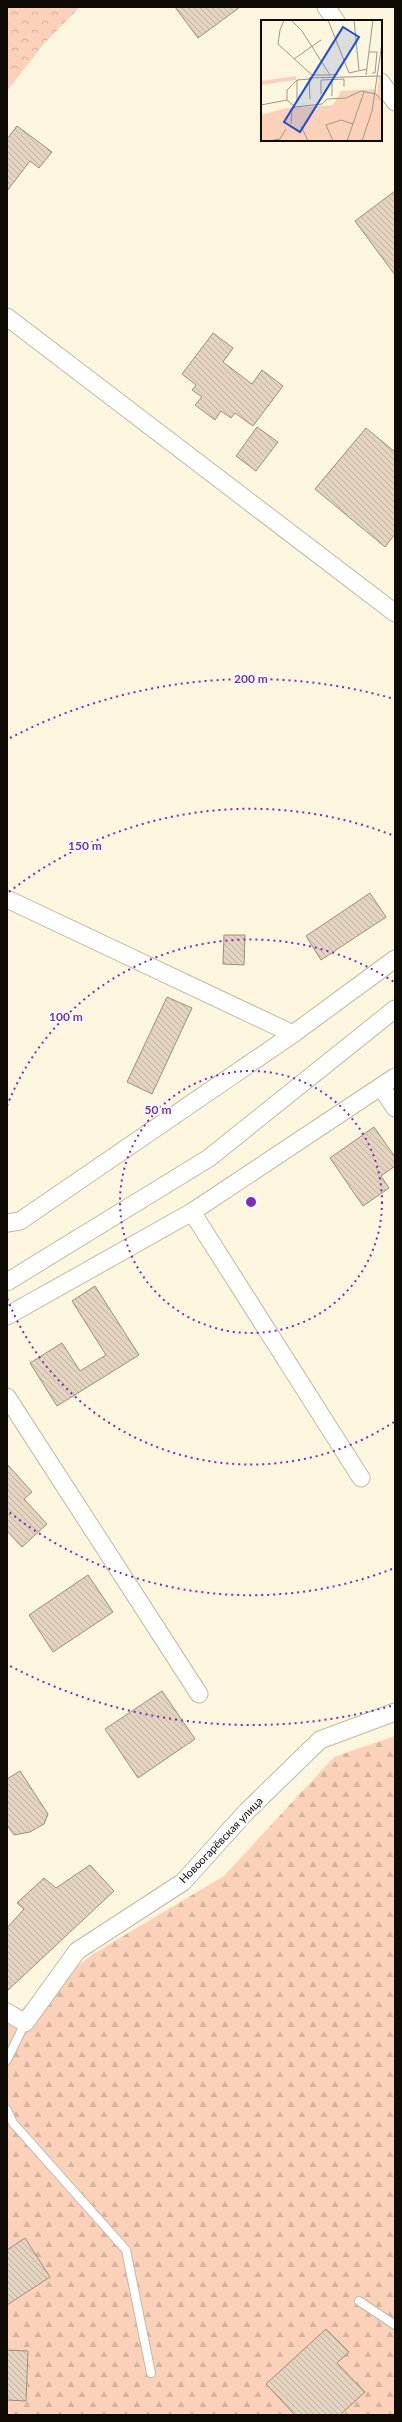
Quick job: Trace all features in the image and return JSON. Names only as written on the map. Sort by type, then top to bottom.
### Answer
[{"type":"street","points":[[326,7],[335,20]]},
{"type":"street","points":[[382,83],[395,102]]},
{"type":"street","points":[[7,317],[395,613]]},
{"type":"street","points":[[7,899],[293,1034]]},
{"type":"street","points":[[7,1223],[20,1221],[293,1034],[395,959]]},
{"type":"street","points":[[7,1282],[209,1158],[395,1009]]},
{"type":"street","points":[[7,1316],[192,1212],[395,1077]]},
{"type":"street","points":[[381,1087],[395,1108]]},
{"type":"street","points":[[192,1212],[361,1478]]},
{"type":"street","points":[[7,1397],[199,1694]]},
{"type":"street","name":"Новоогарёвская улица","points":[[25,2023],[76,1951],[183,1882],[248,1811],[320,1740],[395,1712]]},
{"type":"street","points":[[7,2012],[25,2023]]},
{"type":"lane","points":[[7,2060],[25,2023]]},
{"type":"lane","points":[[7,2110],[13,2123],[126,2250],[151,2373]]},
{"type":"lane","points":[[359,2300],[395,2325]]},
{"type":"green space","points":[[7,7],[80,7],[43,45],[7,91]]},
{"type":"green space","points":[[395,1736],[395,2415],[7,2415],[7,2020],[93,1954],[224,1876],[334,1757]]},
{"type":"building","points":[[175,7],[240,7],[198,38]]},
{"type":"building","points":[[17,126],[52,152],[39,168],[30,161],[7,191],[7,139]]},
{"type":"building","points":[[395,191],[395,275],[355,221]]},
{"type":"building","points":[[213,333],[233,348],[223,362],[252,384],[262,370],[283,386],[253,426],[235,413],[231,418],[221,411],[215,420],[195,405],[202,397],[192,390],[196,385],[182,374]]},
{"type":"building","points":[[257,427],[278,442],[256,471],[236,456]]},
{"type":"building","points":[[366,428],[395,452],[395,534],[385,547],[315,489]]},
{"type":"building","points":[[370,893],[386,917],[321,960],[306,936]]},
{"type":"building","points":[[224,935],[245,935],[244,965],[223,964]]},
{"type":"building","points":[[167,997],[192,1008],[152,1094],[127,1082]]},
{"type":"building","points":[[374,1127],[395,1157],[395,1166],[381,1176],[389,1188],[363,1206],[330,1158]]},
{"type":"building","points":[[95,1286],[139,1355],[57,1406],[30,1363],[62,1343],[80,1371],[106,1355],[72,1301]]},
{"type":"building","points":[[7,1464],[32,1492],[24,1499],[47,1524],[22,1547],[7,1531]]},
{"type":"building","points":[[88,1575],[113,1612],[53,1652],[29,1615]]},
{"type":"building","points":[[162,1691],[195,1739],[138,1778],[105,1729]]},
{"type":"building","points":[[20,1771],[48,1814],[44,1824],[30,1832],[14,1835],[7,1825],[7,1779]]},
{"type":"building","points":[[90,1865],[114,1891],[7,1991],[7,1928],[24,1909],[17,1903],[44,1878],[56,1888]]},
{"type":"building","points":[[25,2238],[50,2277],[7,2305],[7,2250]]},
{"type":"building","points":[[326,2329],[349,2352],[337,2363],[365,2392],[340,2415],[295,2415],[266,2384]]},
{"type":"building","points":[[7,2350],[28,2351],[26,2401],[7,2400]]}]
